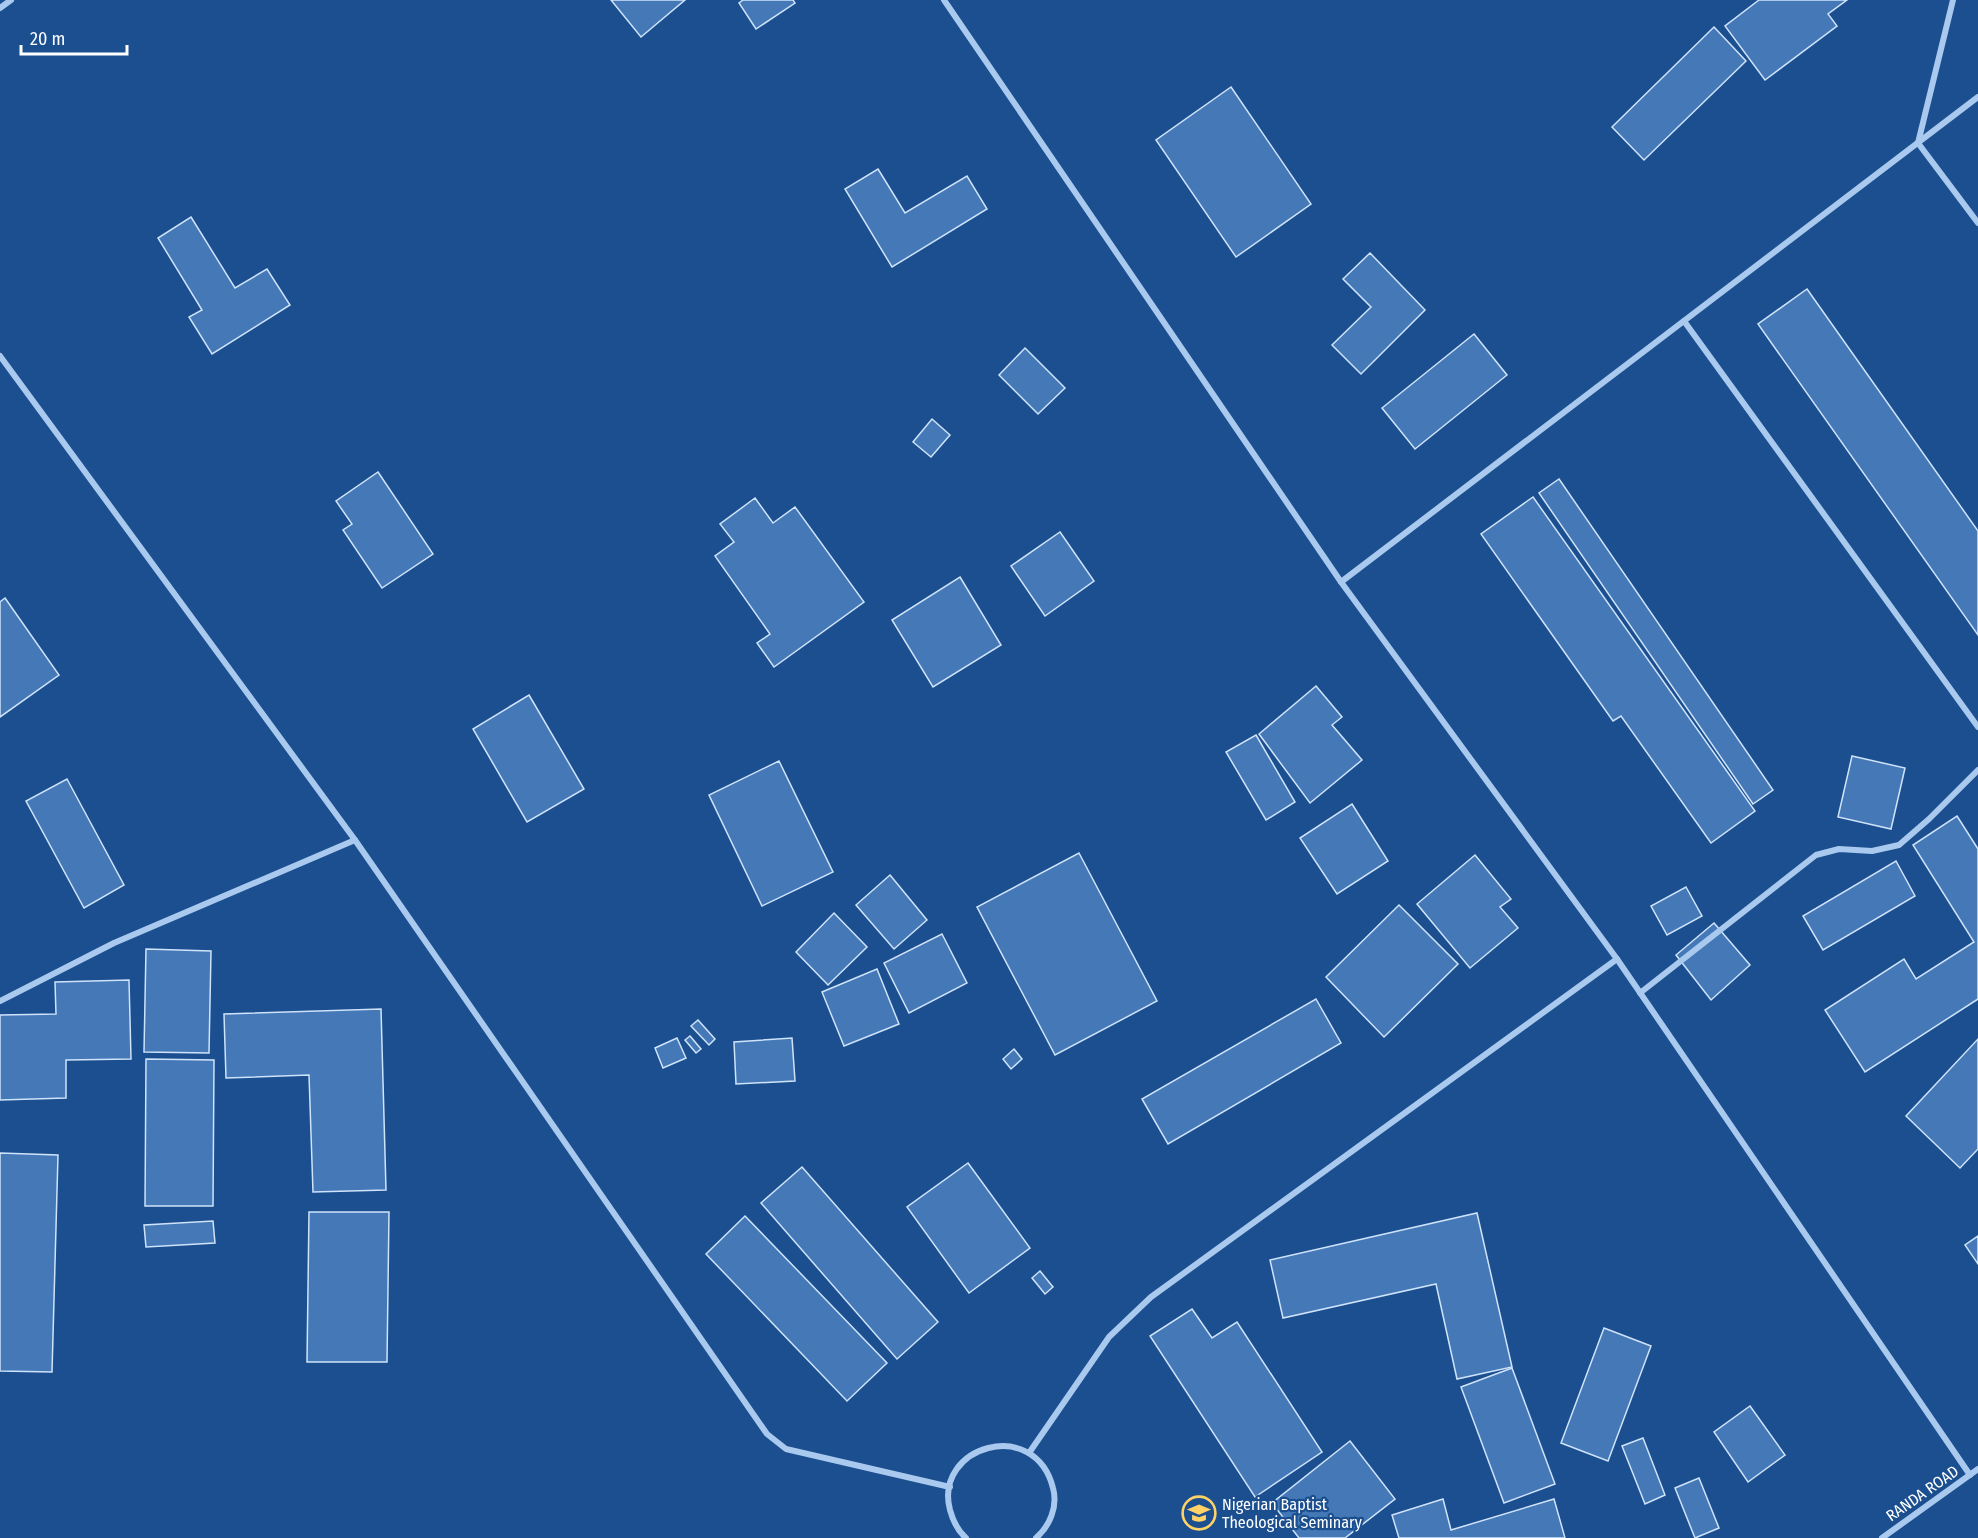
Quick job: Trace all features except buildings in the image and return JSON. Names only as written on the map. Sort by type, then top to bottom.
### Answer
[{"type":"street","points":[[0,8],[11,0]]},
{"type":"street","points":[[944,0],[1341,582],[1617,959],[1970,1475]]},
{"type":"street","points":[[1918,143],[1953,0]]},
{"type":"street","points":[[1341,582],[1978,97]]},
{"type":"street","points":[[1918,143],[1978,223]]},
{"type":"street","points":[[1684,321],[1978,727]]},
{"type":"street","points":[[0,356],[355,840],[767,1434],[786,1449],[950,1487]]},
{"type":"street","points":[[1640,993],[1816,855],[1839,849],[1872,852],[1899,845],[1978,770]]},
{"type":"street","points":[[0,1001],[114,943],[355,840]]},
{"type":"street","points":[[1029,1453],[1109,1337],[1151,1297],[1617,959]]},
{"type":"street","points":[[961,1537],[948,1503],[950,1487],[956,1471],[966,1458],[980,1449],[1013,1446],[1029,1453],[1041,1462],[1054,1491],[1054,1506],[1049,1521],[1036,1538]]},
{"type":"street","name":"RANDA ROAD","points":[[1882,1538],[1978,1469]]},
{"type":"place","name":"Nigerian Baptist Theological Seminary","points":[[1199,1513]]}]
